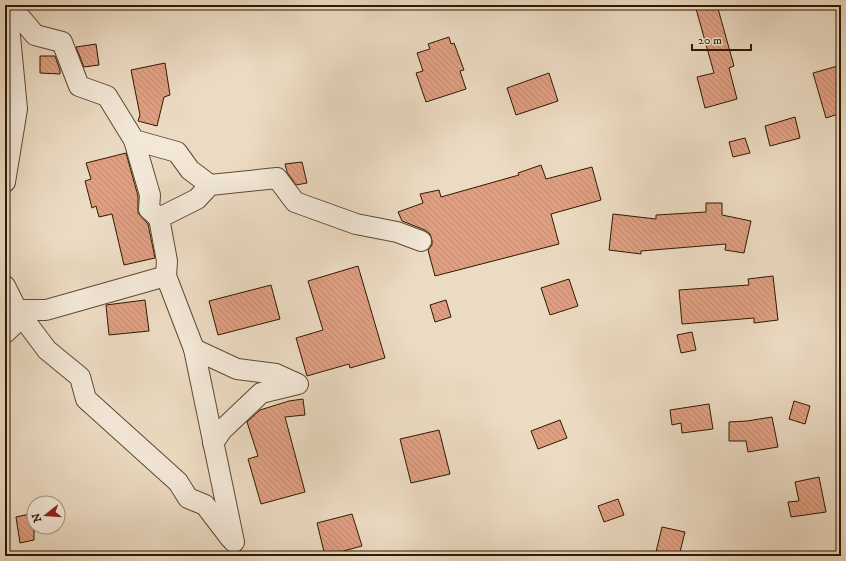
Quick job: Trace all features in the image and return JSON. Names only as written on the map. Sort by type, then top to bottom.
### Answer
[{"type":"street","points":[[5,286],[19,313],[47,350],[80,377],[86,399],[178,482],[188,498],[205,505],[234,542],[194,349],[166,276],[167,261],[159,218],[149,209],[150,195],[134,140],[107,96],[79,86],[62,42],[36,35],[8,5]]},
{"type":"street","points":[[5,182],[18,109],[8,5]]},
{"type":"street","points":[[134,140],[177,152],[190,170],[210,185]]},
{"type":"street","points":[[159,218],[197,199],[210,185],[277,178],[295,202],[356,224],[397,232],[421,241]]},
{"type":"street","points":[[5,333],[19,313],[46,310],[166,276]]},
{"type":"street","points":[[194,349],[237,369],[276,374],[298,384],[261,392],[222,430],[213,443]]},
{"type":"building","points":[[695,5],[717,5],[734,66],[729,68],[737,99],[705,108],[697,77],[714,73]]},
{"type":"building","points":[[449,37],[451,44],[454,43],[464,70],[460,71],[466,89],[426,102],[416,73],[423,71],[417,53],[430,49],[428,44]]},
{"type":"building","points":[[96,44],[99,65],[84,67],[76,47]]},
{"type":"building","points":[[40,56],[55,56],[60,74],[40,73]]},
{"type":"building","points":[[165,63],[170,95],[164,97],[157,126],[138,121],[140,115],[131,70]]},
{"type":"building","points":[[841,65],[841,113],[826,118],[813,73]]},
{"type":"building","points":[[549,73],[558,101],[516,115],[507,88]]},
{"type":"building","points":[[795,117],[800,138],[770,146],[765,126]]},
{"type":"building","points":[[745,138],[750,153],[733,157],[729,142]]},
{"type":"building","points":[[126,153],[138,196],[138,213],[148,224],[155,258],[124,265],[112,214],[99,217],[96,206],[92,208],[85,181],[91,179],[86,163]]},
{"type":"building","points":[[302,162],[307,183],[296,185],[287,172],[285,164]]},
{"type":"building","points":[[541,165],[546,179],[592,167],[601,200],[551,214],[559,244],[435,276],[428,250],[432,245],[430,234],[425,230],[402,221],[398,212],[423,203],[420,194],[439,190],[441,197],[519,175],[518,173]]},
{"type":"building","points":[[706,203],[722,203],[722,215],[751,221],[744,253],[725,250],[726,244],[641,251],[641,254],[609,250],[613,214],[656,219],[656,215],[706,212]]},
{"type":"building","points":[[358,266],[385,358],[350,368],[349,364],[307,376],[296,338],[323,330],[308,281]]},
{"type":"building","points":[[773,276],[778,320],[754,323],[754,318],[682,324],[679,290],[749,285],[748,279]]},
{"type":"building","points":[[569,279],[578,306],[550,315],[541,288]]},
{"type":"building","points":[[271,285],[280,319],[218,335],[209,301]]},
{"type":"building","points":[[145,300],[149,331],[109,335],[106,305]]},
{"type":"building","points":[[446,300],[451,317],[435,322],[430,305]]},
{"type":"building","points":[[692,332],[696,350],[681,353],[677,335]]},
{"type":"building","points":[[303,399],[305,415],[285,417],[305,492],[261,504],[248,459],[258,456],[247,422],[260,410],[289,401]]},
{"type":"building","points":[[794,401],[810,406],[805,424],[789,419]]},
{"type":"building","points":[[709,404],[713,429],[682,433],[681,423],[672,425],[670,410]]},
{"type":"building","points":[[772,417],[778,447],[748,452],[746,441],[729,441],[729,422]]},
{"type":"building","points":[[560,420],[567,438],[538,449],[531,431]]},
{"type":"building","points":[[439,430],[450,474],[411,483],[400,439]]},
{"type":"building","points":[[819,477],[826,512],[791,517],[788,502],[799,501],[795,482]]},
{"type":"building","points":[[618,499],[624,515],[604,522],[598,506]]},
{"type":"building","points":[[352,514],[362,546],[325,556],[317,523]]},
{"type":"building","points":[[26,515],[26,535],[34,535],[34,540],[20,543],[16,517]]},
{"type":"building","points":[[662,527],[685,532],[679,556],[655,556]]}]
